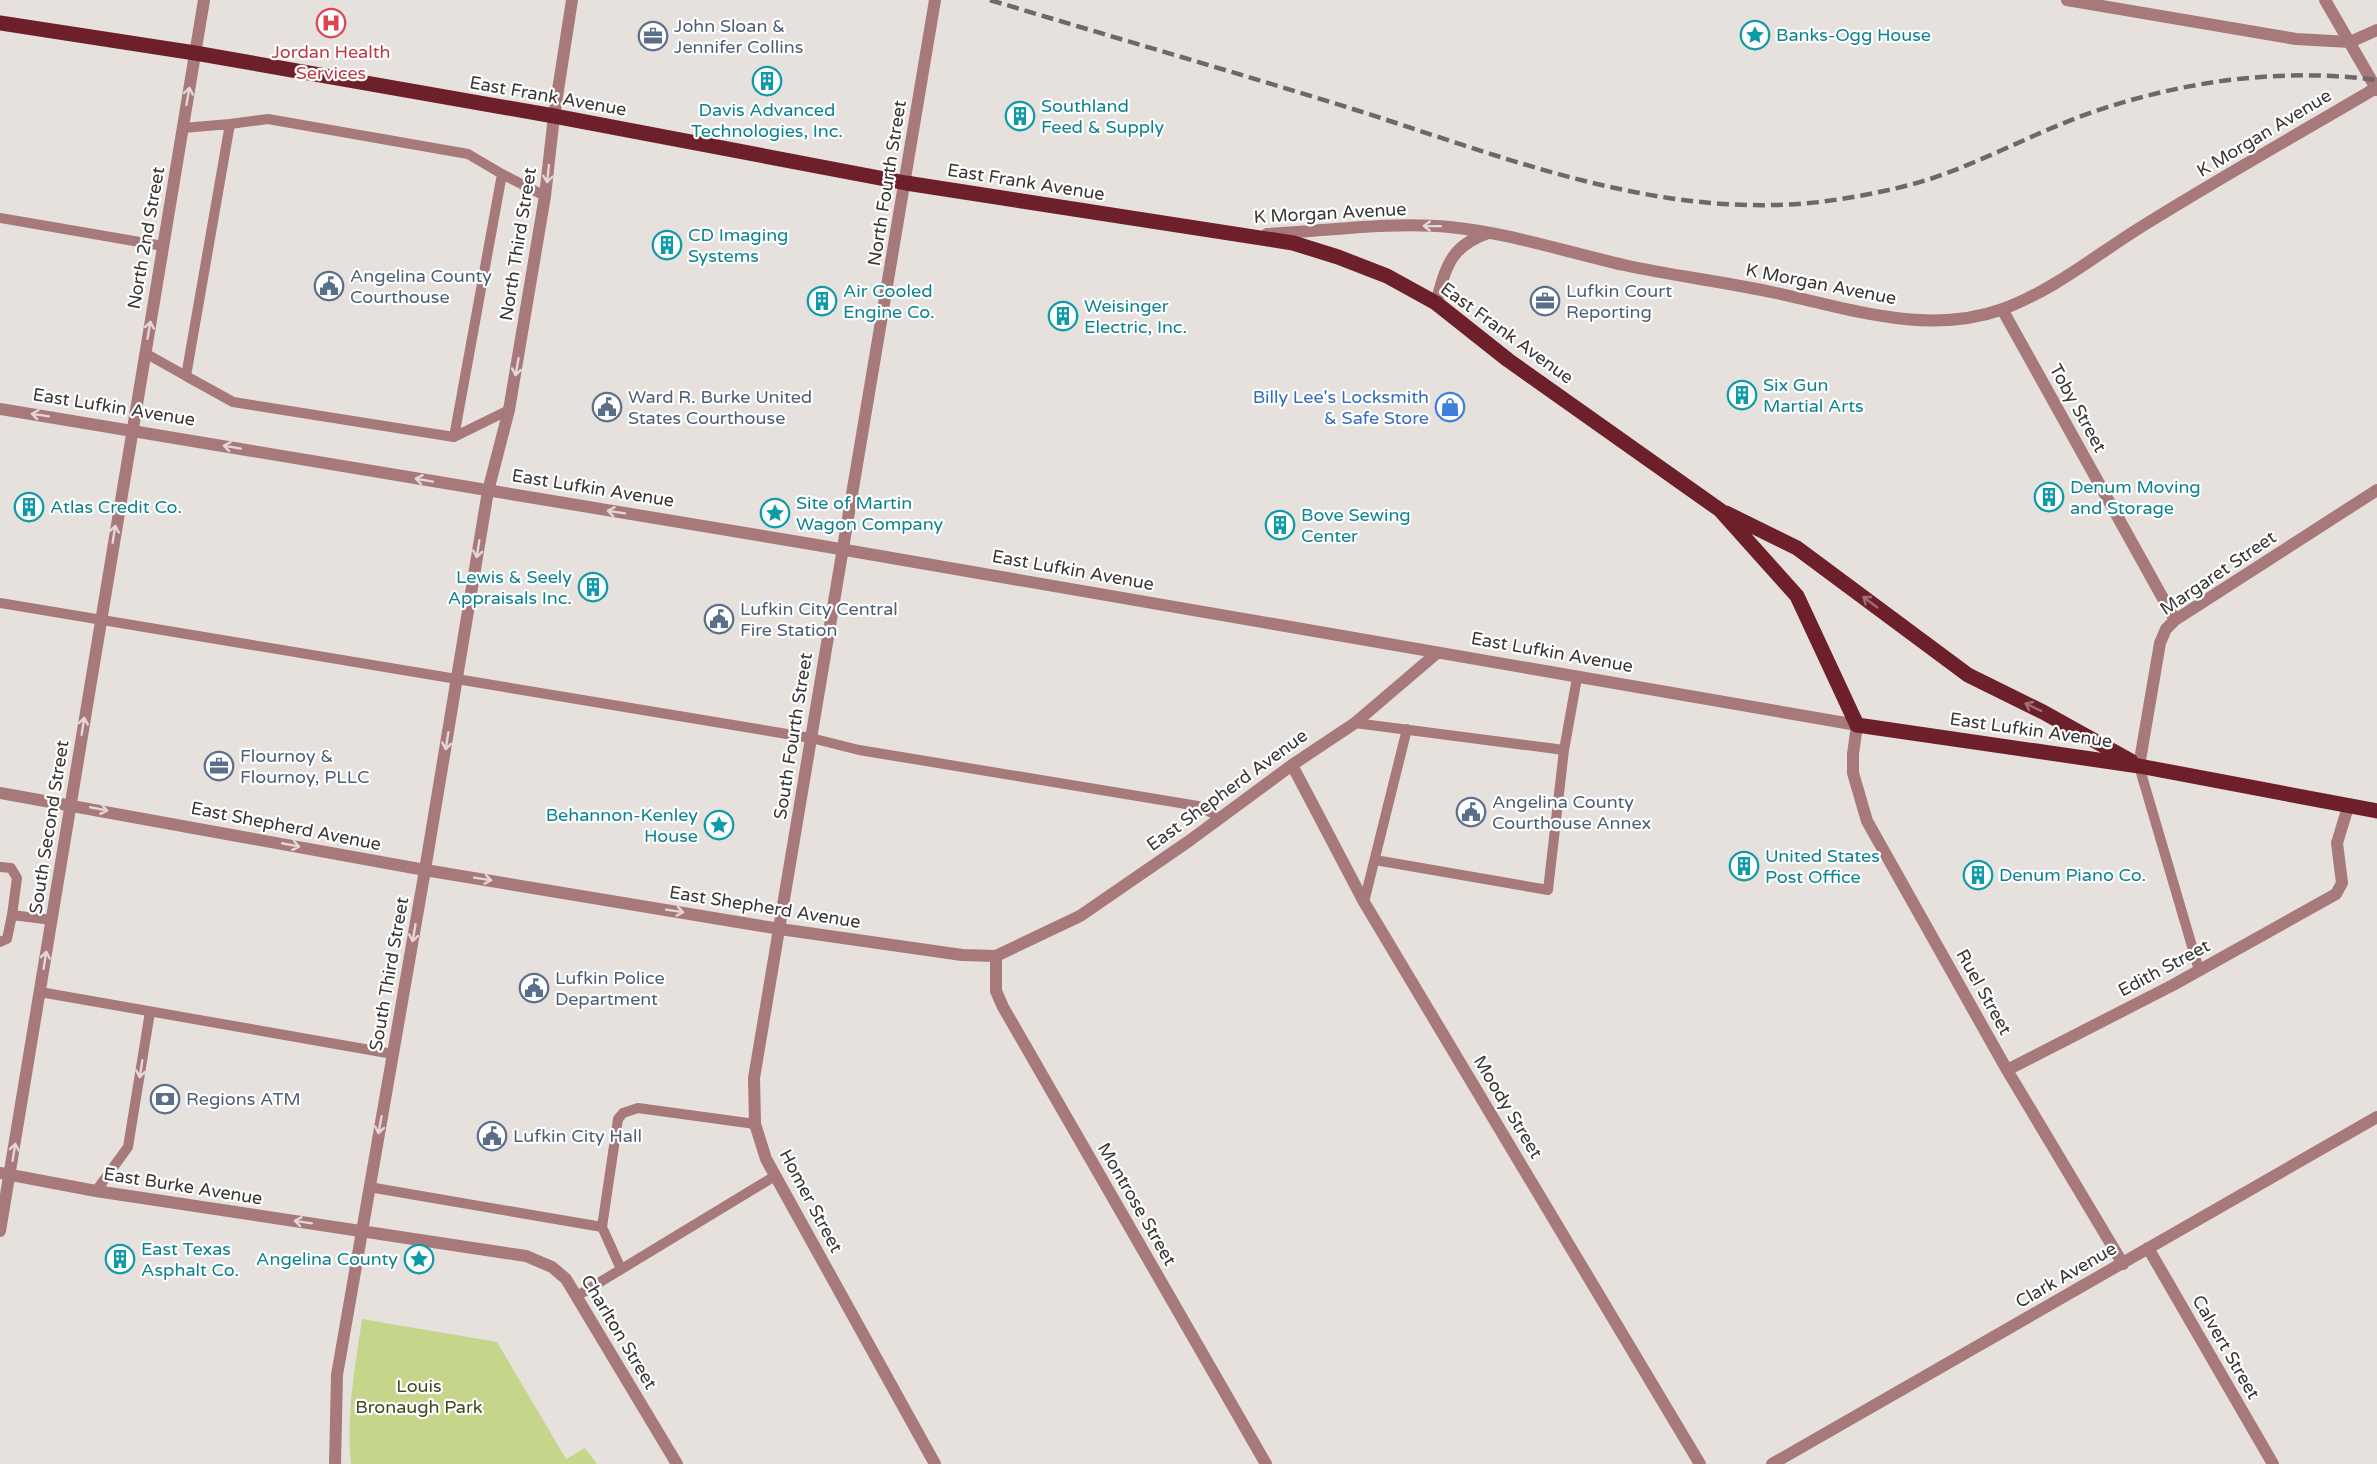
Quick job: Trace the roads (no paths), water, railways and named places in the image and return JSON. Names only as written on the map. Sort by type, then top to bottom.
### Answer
[{"type":"main road","name":"East Frank Avenue","points":[[0,23],[195,53],[554,116],[906,183],[1293,243],[1338,257],[1386,276],[1436,303],[1508,360],[1720,510],[1797,597],[1857,725]]},
{"type":"main road","name":"East Lufkin Avenue","points":[[1720,510],[1797,548],[1968,675],[2043,712],[2139,766]]},
{"type":"main road","name":"East Lufkin Avenue","points":[[1857,725],[2139,766],[2377,811]]},
{"type":"street","name":"North 2nd Street","points":[[132,429],[204,0]]},
{"type":"street","name":"North Third Street","points":[[488,491],[509,410],[545,196],[554,116],[572,0]]},
{"type":"street","name":"North Fourth Street","points":[[842,549],[906,183],[935,0]]},
{"type":"street","points":[[2067,0],[2296,39],[2350,42],[2377,30]]},
{"type":"street","points":[[2325,0],[2376,89]]},
{"type":"street","name":"K Morgan Avenue","points":[[1244,236],[1404,226],[1449,226],[1490,233],[1625,265],[1776,293],[1875,317],[1917,320],[1968,317],[2002,309],[2054,285],[2140,228],[2376,89]]},
{"type":"street","points":[[1436,303],[1452,256],[1460,246],[1490,233]]},
{"type":"street","name":"Toby Street","points":[[2002,309],[2175,620]]},
{"type":"street","name":"East Lufkin Avenue","points":[[0,408],[842,549],[1577,678],[1731,701],[1857,725]]},
{"type":"street","name":"South Second Street","points":[[0,1231],[5,1174],[40,992],[132,429]]},
{"type":"street","name":"Margaret Street","points":[[2139,766],[2160,642],[2166,629],[2175,620],[2377,490]]},
{"type":"street","name":"South Third Street","points":[[335,1464],[336,1375],[425,870],[488,491]]},
{"type":"street","name":"South Fourth Street","points":[[780,929],[842,549]]},
{"type":"street","name":"East Shepherd Avenue","points":[[0,793],[71,804],[425,870],[780,929],[962,955],[996,956],[1080,916],[1292,765],[1355,723],[1437,652]]},
{"type":"street","name":"Ruel Street","points":[[1857,725],[1852,754],[1853,773],[1868,821],[2007,1070],[2123,1264]]},
{"type":"street","name":"Moody Street","points":[[1292,765],[1364,902],[1700,1464]]},
{"type":"street","name":"Edith Street","points":[[2007,1070],[2199,970],[2336,894],[2342,883],[2337,843],[2348,807]]},
{"type":"street","name":"Homer Street","points":[[780,929],[754,1078],[756,1124],[766,1159],[935,1464]]},
{"type":"street","name":"Montrose Street","points":[[996,956],[996,991],[1004,1008],[1266,1464]]},
{"type":"street","name":"Clark Avenue","points":[[1772,1464],[2377,1117]]},
{"type":"street","name":"East Burke Avenue","points":[[5,1174],[96,1191],[361,1231]]},
{"type":"street","name":"Charlton Street","points":[[361,1231],[526,1256],[552,1268],[566,1279],[577,1296],[677,1464]]},
{"type":"street","name":"Calvert Street","points":[[2148,1248],[2274,1464]]},
{"type":"lane","points":[[183,128],[268,119],[468,154],[545,196]]},
{"type":"lane","points":[[186,376],[230,124]]},
{"type":"lane","points":[[454,436],[502,174]]},
{"type":"lane","points":[[0,218],[163,246]]},
{"type":"lane","points":[[145,353],[233,402],[454,436],[509,410]]},
{"type":"lane","points":[[0,603],[457,677],[811,738],[859,750],[1198,806],[1220,818]]},
{"type":"lane","points":[[1374,860],[1548,890],[1564,750],[1577,678]]},
{"type":"lane","points":[[1355,723],[1564,750]]},
{"type":"lane","points":[[1364,902],[1407,729]]},
{"type":"lane","points":[[2139,766],[2199,970]]},
{"type":"lane","points":[[0,867],[11,868],[16,878],[7,939],[0,942]]},
{"type":"lane","points":[[12,915],[52,920]]},
{"type":"lane","points":[[40,992],[393,1054]]},
{"type":"lane","points":[[96,1191],[128,1147],[150,1012]]},
{"type":"lane","points":[[621,1269],[602,1227],[615,1125],[624,1113],[639,1108],[756,1124]]},
{"type":"lane","points":[[577,1296],[775,1176]]},
{"type":"lane","points":[[369,1187],[602,1227]]},
{"type":"railway","points":[[990,0],[1311,96],[1526,165],[1584,181],[1700,202],[1760,205],[1820,202],[1891,190],[1952,171],[2079,117],[2188,86],[2226,80],[2301,75],[2377,80]]},
{"type":"place","name":"Jordan Health Services","points":[[331,23]]},
{"type":"place","name":"Banks-Ogg House","points":[[1755,35]]},
{"type":"place","name":"John Sloan & Jennifer Collins","points":[[653,36]]},
{"type":"place","name":"Davis Advanced Technologies, Inc.","points":[[767,81]]},
{"type":"place","name":"Southland Feed & Supply","points":[[1020,116]]},
{"type":"place","name":"CD Imaging Systems","points":[[667,245]]},
{"type":"place","name":"Angelina County Courthouse","points":[[329,286]]},
{"type":"place","name":"Air Cooled Engine Co.","points":[[822,301]]},
{"type":"place","name":"Lufkin Court Reporting","points":[[1545,301]]},
{"type":"place","name":"Weisinger Electric, Inc.","points":[[1063,316]]},
{"type":"place","name":"Six Gun Martial Arts","points":[[1742,395]]},
{"type":"place","name":"Ward R. Burke United States Courthouse","points":[[607,407]]},
{"type":"place","name":"Billy Lee's Locksmith & Safe Store","points":[[1450,407]]},
{"type":"place","name":"Denum Moving and Storage","points":[[2049,497]]},
{"type":"place","name":"Atlas Credit Co.","points":[[29,507]]},
{"type":"place","name":"Site of Martin Wagon Company","points":[[775,513]]},
{"type":"place","name":"Bove Sewing Center","points":[[1280,525]]},
{"type":"place","name":"Lewis & Seely Appraisals Inc.","points":[[593,587]]},
{"type":"place","name":"Lufkin City Central Fire Station","points":[[719,619]]},
{"type":"place","name":"Flournoy & Flournoy, PLLC","points":[[219,766]]},
{"type":"place","name":"Angelina County Courthouse Annex","points":[[1471,812]]},
{"type":"place","name":"Behannon-Kenley House","points":[[719,825]]},
{"type":"place","name":"United States Post Office","points":[[1744,866]]},
{"type":"place","name":"Denum Piano Co.","points":[[1978,875]]},
{"type":"place","name":"Lufkin Police Department","points":[[534,988]]},
{"type":"place","name":"Regions ATM","points":[[165,1099]]},
{"type":"place","name":"Lufkin City Hall","points":[[492,1136]]},
{"type":"place","name":"East Texas Asphalt Co.","points":[[120,1259]]},
{"type":"place","name":"Angelina County","points":[[419,1259]]},
{"type":"park label","name":"Louis Bronaugh Park","points":[[419,1396]]}]
